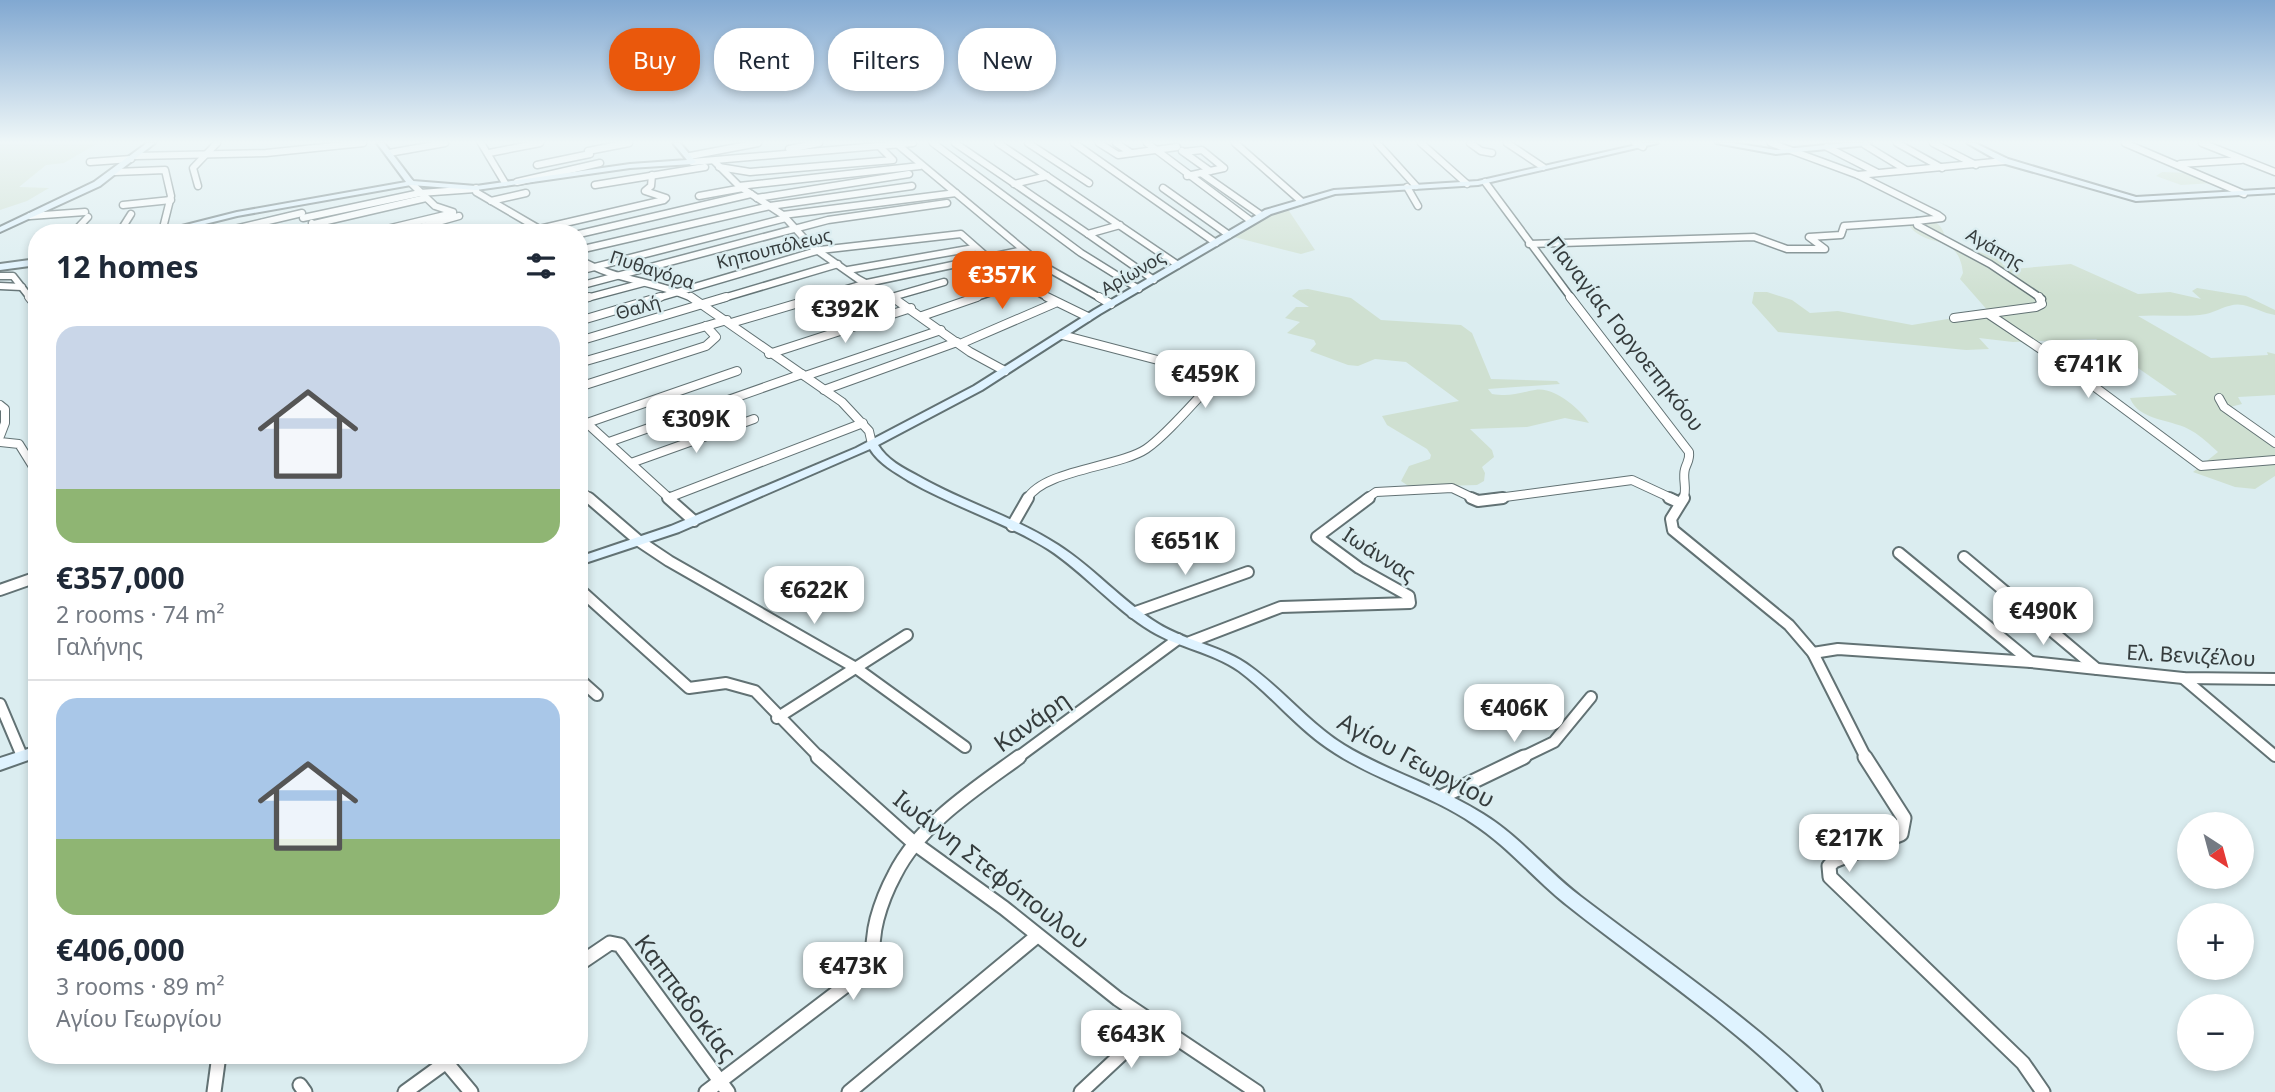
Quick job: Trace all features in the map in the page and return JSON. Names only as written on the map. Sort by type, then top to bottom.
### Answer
[{"type":"street","points":[[0,230],[78,194]]},
{"type":"street","points":[[163,224],[171,200],[170,194]]},
{"type":"street","points":[[198,224],[348,194]]},
{"type":"street","points":[[257,224],[410,194]]},
{"type":"street","points":[[422,194],[435,206],[456,214]]},
{"type":"street","points":[[483,194],[530,224]]},
{"type":"street","points":[[491,201],[518,194]]},
{"type":"street","points":[[570,224],[666,198],[654,194]]},
{"type":"street","points":[[699,196],[709,194]]},
{"type":"street","points":[[751,194],[785,217],[803,239],[848,271],[911,308],[958,343],[1006,371]]},
{"type":"street","points":[[588,232],[768,194]]},
{"type":"street","points":[[588,248],[770,206],[855,194]]},
{"type":"street","points":[[588,268],[785,217],[950,194]]},
{"type":"street","points":[[958,194],[1042,265],[1111,304]]},
{"type":"street","points":[[1002,194],[1099,265],[1139,289]]},
{"type":"street","points":[[1029,194],[1154,280]]},
{"type":"street","points":[[1074,194],[1178,265]]},
{"type":"street","points":[[1146,194],[1216,243]]},
{"type":"street","points":[[1171,194],[1229,235]]},
{"type":"street","points":[[1213,194],[1251,221]]},
{"type":"street","points":[[1230,194],[1261,215]]},
{"type":"street","points":[[1293,194],[1301,201]]},
{"type":"street","name":"Αρίωνος","points":[[588,558],[694,521],[872,444],[1006,371],[1088,317],[1261,215],[1326,194]]},
{"type":"street","points":[[1414,194],[1418,206]]},
{"type":"street","name":"Παναγίας Γοργοεπηκόου","points":[[1493,194],[1689,452],[1690,459],[1684,471],[1686,495],[1678,502],[1671,519],[1672,530],[1789,625],[1813,653],[1868,762],[1904,818],[1901,834],[1834,860],[1829,866],[1830,877],[1857,906],[2023,1063],[2043,1092]]},
{"type":"street","name":"Αγάπης","points":[[1895,194],[1942,218],[1917,221],[1920,228],[1957,245],[2026,285],[2042,299],[2042,304],[2036,307],[1954,318]]},
{"type":"street","points":[[2122,194],[2136,198],[2244,194]]},
{"type":"street","points":[[302,215],[314,224],[426,198]]},
{"type":"street","points":[[123,205],[171,200]]},
{"type":"street","points":[[302,202],[302,215]]},
{"type":"street","points":[[588,284],[828,220],[947,204]]},
{"type":"street","points":[[30,216],[87,214],[80,224]]},
{"type":"street","points":[[125,224],[131,214]]},
{"type":"street","points":[[411,224],[456,214]]},
{"type":"street","points":[[426,224],[456,214]]},
{"type":"street","points":[[1529,244],[1754,237],[1787,249],[1825,249],[1809,237],[1841,234],[1844,226],[1917,221]]},
{"type":"street","points":[[461,224],[465,223]]},
{"type":"street","points":[[1088,234],[1120,225]]},
{"type":"street","name":"Κηπουπόλεως","points":[[588,318],[820,250],[961,234],[974,248]]},
{"type":"street","points":[[848,271],[974,248],[1018,283],[1088,317]]},
{"type":"street","points":[[588,360],[867,283],[1023,250]]},
{"type":"street","points":[[1099,265],[1122,258]]},
{"type":"street","points":[[0,267],[28,263]]},
{"type":"street","name":"Πυθαγόρα","points":[[588,264],[620,276],[679,292],[704,304],[769,354],[824,390],[863,423],[872,437],[872,444]]},
{"type":"street","name":"Θαλή","points":[[588,338],[838,264]]},
{"type":"street","points":[[0,276],[13,276],[28,296]]},
{"type":"street","points":[[892,297],[944,282]]},
{"type":"street","points":[[588,298],[644,283]]},
{"type":"street","points":[[922,316],[1018,283]]},
{"type":"street","points":[[0,286],[20,285]]},
{"type":"street","points":[[799,302],[812,310],[822,312]]},
{"type":"street","points":[[824,390],[958,343],[1055,303]]},
{"type":"street","points":[[769,354],[911,308]]},
{"type":"street","points":[[1990,315],[2072,370],[2201,466],[2275,460]]},
{"type":"street","points":[[588,384],[706,346],[716,337],[706,326]]},
{"type":"street","points":[[608,442],[941,330]]},
{"type":"street","points":[[1012,526],[1031,492],[1065,476],[1145,450],[1219,376],[1062,335]]},
{"type":"street","points":[[588,418],[737,371]]},
{"type":"street","points":[[2220,398],[2224,407],[2275,443]]},
{"type":"street","points":[[0,405],[5,409],[5,423],[0,436]]},
{"type":"street","points":[[631,463],[754,419]]},
{"type":"street","points":[[668,498],[863,423]]},
{"type":"street","points":[[588,424],[694,521]]},
{"type":"street","points":[[0,442],[15,443],[22,447],[28,457]]},
{"type":"street","name":"Αγίου Γεωργίου","points":[[872,444],[876,455],[896,470],[1061,552],[1133,612],[1184,641],[1212,648],[1246,670],[1314,732],[1342,751],[1441,797],[1492,827],[1571,898],[1682,984],[1732,1017],[1812,1092]]},
{"type":"street","name":"Ιωάννας","points":[[1184,641],[1281,607],[1410,603],[1409,596],[1359,568],[1317,537],[1376,492],[1452,488],[1478,501],[1632,480],[1678,502]]},
{"type":"street","points":[[588,497],[639,541],[856,668],[965,747]]},
{"type":"street","points":[[1899,553],[2031,662]]},
{"type":"street","points":[[1964,556],[2098,670]]},
{"type":"street","points":[[1133,612],[1248,572]]},
{"type":"street","points":[[0,590],[28,580]]},
{"type":"street","name":"Ιωάννη Στεφόπουλου","points":[[588,597],[689,688],[726,682],[746,686],[755,691],[777,718],[914,843],[1118,999],[1257,1092]]},
{"type":"street","points":[[777,718],[907,635]]},
{"type":"street","name":"Κανάρη","points":[[706,1092],[724,1087],[861,974],[873,956],[877,919],[895,874],[914,843],[978,787],[1184,641]]},
{"type":"street","name":"Ελ. Βενιζέλου","points":[[1813,653],[1838,649],[2031,662],[2183,678],[2275,679]]},
{"type":"street","points":[[2183,678],[2275,756]]},
{"type":"street","points":[[588,686],[597,695]]},
{"type":"street","points":[[1441,797],[1554,742],[1591,696]]},
{"type":"street","points":[[0,704],[28,751]]},
{"type":"street","points":[[0,764],[28,753]]},
{"type":"street","points":[[849,1092],[1037,936]]},
{"type":"street","name":"Καππαδοκίας","points":[[588,957],[610,943],[621,945],[724,1087]]},
{"type":"street","points":[[1082,1092],[1155,1023]]},
{"type":"street","points":[[214,1092],[218,1064]]},
{"type":"street","points":[[405,1092],[440,1064]]},
{"type":"street","points":[[452,1064],[471,1092]]},
{"type":"green space","points":[[0,194],[39,194],[27,201],[0,210]]},
{"type":"green space","points":[[1287,208],[1315,250],[1301,254],[1234,237],[1259,220]]},
{"type":"green space","points":[[1918,218],[1936,223],[1942,229],[1945,239],[2001,260],[2003,265],[2013,269],[2071,264],[2138,294],[2170,292],[2201,299],[2192,291],[2197,288],[2246,296],[2275,310],[2275,315],[2238,304],[2206,314],[2138,316],[2211,358],[2268,355],[2267,352],[2275,354],[2275,395],[2238,397],[2242,404],[2222,409],[2275,446],[2275,476],[2255,489],[2235,487],[2193,472],[2218,452],[2185,427],[2141,412],[2130,398],[2177,395],[2096,339],[2013,342],[1979,338],[1989,349],[1966,350],[1778,332],[1752,303],[1754,292],[1767,292],[1792,300],[1810,313],[1838,311],[1912,325],[1989,312],[1960,279],[1963,273],[1955,251],[1923,237],[1908,224],[1910,220]]},
{"type":"green space","points":[[1308,289],[1351,298],[1381,320],[1461,325],[1472,333],[1491,379],[1557,381],[1560,384],[1488,389],[1492,394],[1509,395],[1535,390],[1550,392],[1573,405],[1589,423],[1565,418],[1527,427],[1470,429],[1492,450],[1494,457],[1482,467],[1485,473],[1484,481],[1477,485],[1410,487],[1401,481],[1409,466],[1430,459],[1431,455],[1427,449],[1387,425],[1382,416],[1459,401],[1406,362],[1375,359],[1358,366],[1348,365],[1310,351],[1316,344],[1314,340],[1287,333],[1300,322],[1285,318],[1296,307],[1309,307],[1292,296],[1299,290]]}]
